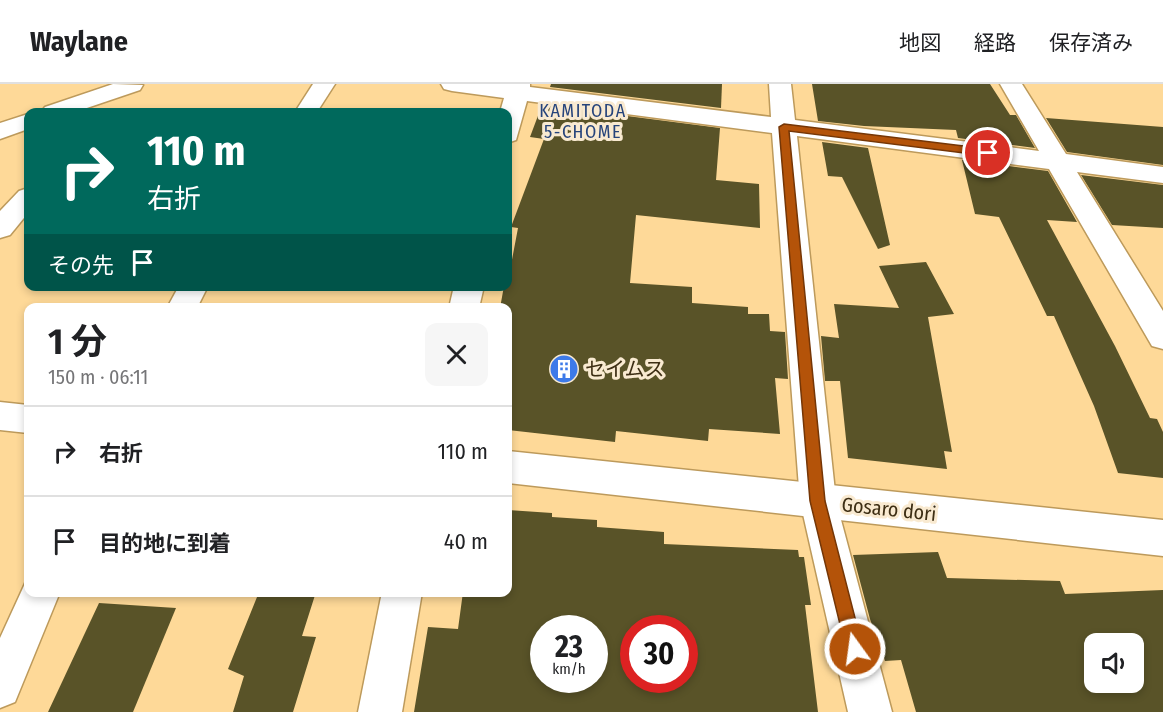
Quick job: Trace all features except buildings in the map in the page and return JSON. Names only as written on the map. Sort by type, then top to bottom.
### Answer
[{"type":"street","points":[[309,108],[324,84]]},
{"type":"street","points":[[452,84],[518,89],[784,127],[1163,175]]},
{"type":"street","points":[[780,84],[818,501],[870,712]]},
{"type":"street","points":[[1011,84],[1163,337]]},
{"type":"street","points":[[65,108],[132,85]]},
{"type":"street","points":[[110,108],[132,85]]},
{"type":"street","points":[[512,114],[518,89]]},
{"type":"street","points":[[0,131],[24,122]]},
{"type":"street","points":[[0,228],[24,201]]},
{"type":"street","points":[[0,416],[24,419]]},
{"type":"street","name":"Gosaro dori","points":[[512,468],[1163,538]]},
{"type":"street","points":[[0,687],[39,597]]},
{"type":"street","points":[[380,712],[401,597]]},
{"type":"place","name":"セイムス","points":[[564,369]]},
{"type":"district","name":"KAMITODA 5-CHOME","points":[[583,121]]},
{"type":"route","points":[[855,649],[818,501],[784,127],[988,153]]}]
